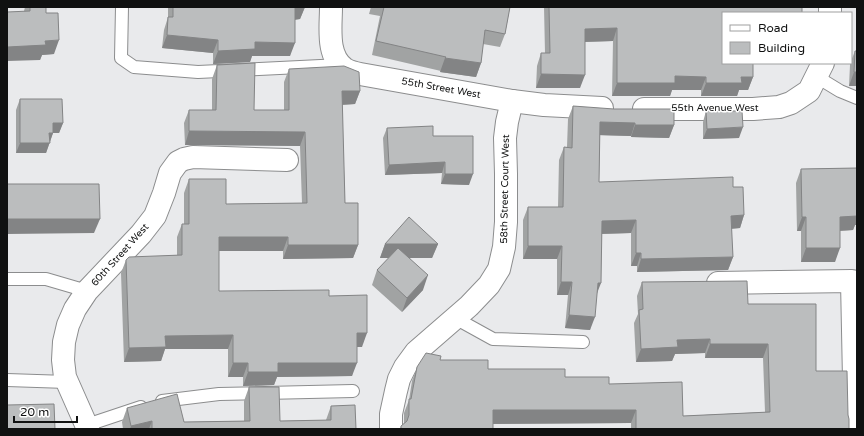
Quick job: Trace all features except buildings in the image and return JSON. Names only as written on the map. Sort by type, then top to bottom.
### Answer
[{"type":"street","points":[[331,7],[331,47],[341,65]]},
{"type":"street","name":"55th Street West","points":[[341,65],[346,70],[360,74],[512,101],[544,104]]},
{"type":"street","name":"55th Avenue West","points":[[544,104],[609,109],[754,109],[779,107],[791,103],[816,77]]},
{"type":"street","name":"58th Street Court West","points":[[390,429],[391,414],[396,391],[404,367],[416,352],[469,306],[489,285],[499,268],[504,247],[506,222],[505,138],[512,101]]},
{"type":"street","name":"60th Street West","points":[[88,427],[65,377],[63,360],[64,342],[68,325],[75,309],[87,291],[141,234],[155,216],[170,173],[178,162],[193,157],[287,160]]},
{"type":"street","points":[[702,283],[852,281],[855,429]]},
{"type":"lane","points":[[122,7],[121,58],[134,67],[198,72],[341,65]]},
{"type":"lane","points":[[816,77],[840,91],[857,98]]},
{"type":"lane","points":[[7,279],[46,279],[87,291]]},
{"type":"lane","points":[[455,318],[493,339],[583,342]]},
{"type":"lane","points":[[7,380],[67,382]]},
{"type":"lane","points":[[88,427],[157,402],[219,394],[353,391]]}]
